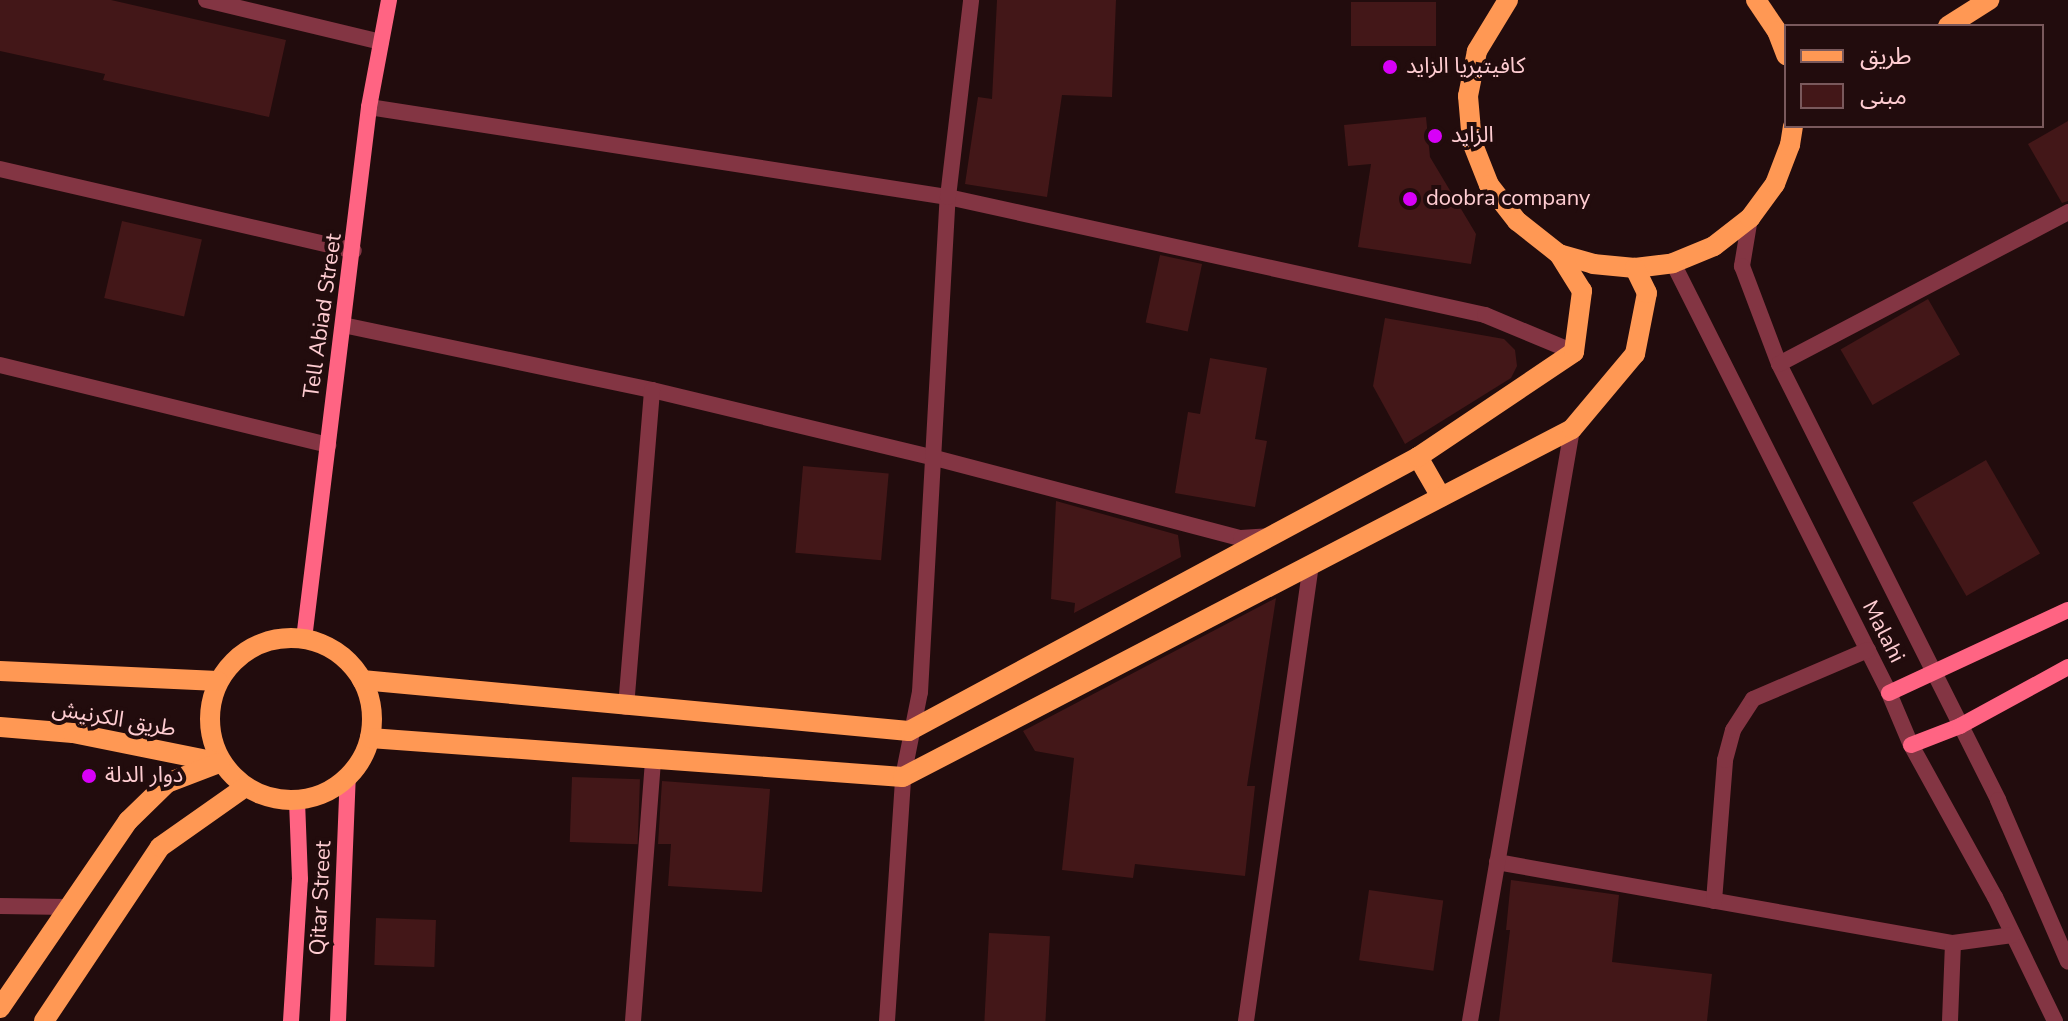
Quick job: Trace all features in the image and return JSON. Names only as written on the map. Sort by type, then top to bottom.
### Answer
[{"type":"main road","name":"Tell Abiad Street","points":[[304,639],[354,251],[369,107],[389,0]]},
{"type":"main road","points":[[1756,0],[1777,31],[1784,50]]},
{"type":"main road","points":[[1951,24],[1989,0]]},
{"type":"main road","points":[[362,680],[909,731],[1418,457],[1574,352],[1582,291],[1559,254],[1517,221],[1489,185],[1472,142],[1468,96],[1477,51],[1501,3]]},
{"type":"main road","points":[[1559,254],[1593,264],[1635,268],[1673,263],[1714,246],[1750,218],[1775,184],[1790,145],[1793,128]]},
{"type":"main road","points":[[370,738],[903,777],[1572,429],[1635,354],[1647,293],[1635,268]]},
{"type":"main road","points":[[1418,457],[1441,497]]},
{"type":"main road","points":[[1889,693],[1936,674],[2068,610]]},
{"type":"main road","points":[[279,639],[304,639],[332,650],[349,663],[362,680],[372,718],[370,738],[362,758],[348,777],[316,796],[297,800],[270,798],[245,787],[219,763],[209,725],[211,702],[218,681],[234,661],[255,646],[279,639]]},
{"type":"main road","points":[[1911,745],[1960,726],[2068,667]]},
{"type":"main road","name":"طريق الكرنيش","points":[[0,671],[218,681]]},
{"type":"main road","name":"طريق الكرنيش","points":[[0,727],[73,733],[219,763]]},
{"type":"main road","points":[[0,1008],[128,821],[167,783],[219,763]]},
{"type":"main road","name":"Qitar Street","points":[[338,1021],[348,777]]},
{"type":"main road","points":[[44,1021],[160,847],[245,787]]},
{"type":"main road","name":"Qitar Street","points":[[291,1021],[300,879],[297,800]]},
{"type":"street","points":[[206,0],[381,42]]},
{"type":"street","points":[[887,1021],[903,777],[909,731],[920,692],[948,197],[971,0]]},
{"type":"street","points":[[369,107],[948,197],[1485,315],[1574,352]]},
{"type":"street","points":[[0,169],[354,251]]},
{"type":"street","points":[[1779,364],[2068,212]]},
{"type":"street","name":"Malahi","points":[[1750,218],[1742,266],[1779,364],[1998,800],[2068,962]]},
{"type":"street","name":"Malahi","points":[[1673,263],[1868,650],[1911,745],[2055,1021]]},
{"type":"street","points":[[343,325],[652,390],[935,458],[1241,538],[1271,536]]},
{"type":"street","points":[[0,365],[328,445]]},
{"type":"street","points":[[626,707],[652,390]]},
{"type":"street","points":[[1470,1021],[1572,429]]},
{"type":"street","points":[[1246,1021],[1311,565]]},
{"type":"street","points":[[1714,901],[1725,760],[1733,730],[1753,699],[1868,650]]},
{"type":"street","points":[[633,1021],[653,759]]},
{"type":"street","points":[[1497,862],[1953,943],[2012,935]]},
{"type":"street","points":[[0,906],[69,907]]},
{"type":"street","points":[[1950,1021],[1953,943]]},
{"type":"building","points":[[0,0],[111,0],[286,40],[269,117],[103,80],[105,74],[0,51]]},
{"type":"building","points":[[997,0],[1116,0],[1112,97],[1062,95],[1047,197],[965,184],[978,97],[992,99]]},
{"type":"building","points":[[1351,2],[1436,2],[1436,46],[1351,46]]},
{"type":"building","name":"doobra company","points":[[1426,117],[1430,157],[1476,234],[1471,264],[1358,247],[1371,164],[1348,166],[1344,125]]},
{"type":"building","points":[[2068,121],[2068,201],[2062,203],[2028,144]]},
{"type":"building","points":[[122,221],[202,239],[184,316],[104,298]]},
{"type":"building","points":[[1160,255],[1202,264],[1188,331],[1146,322]]},
{"type":"building","points":[[1928,299],[1960,354],[1873,405],[1841,350]]},
{"type":"building","points":[[1385,318],[1504,339],[1515,350],[1517,366],[1511,378],[1405,444],[1373,386]]},
{"type":"building","points":[[1210,358],[1267,368],[1255,439],[1267,441],[1255,507],[1175,493],[1188,412],[1200,414]]},
{"type":"building","points":[[1986,460],[2040,554],[1966,596],[1912,502]]},
{"type":"building","points":[[803,466],[889,473],[881,560],[795,553]]},
{"type":"building","points":[[1056,501],[1178,535],[1181,557],[1074,613],[1075,603],[1051,599]]},
{"type":"building","points":[[1276,598],[1247,786],[1255,786],[1245,876],[1135,864],[1133,878],[1062,870],[1074,758],[1035,751],[1023,731]]},
{"type":"building","points":[[572,777],[640,779],[638,844],[570,842]]},
{"type":"building","points":[[662,781],[770,789],[762,892],[668,886],[671,844],[658,844]]},
{"type":"building","points":[[1511,880],[1619,895],[1612,962],[1712,974],[1707,1021],[1499,1021],[1510,930],[1506,930]]},
{"type":"building","points":[[1369,890],[1443,900],[1433,971],[1359,960]]},
{"type":"building","points":[[376,918],[436,920],[434,967],[374,965]]},
{"type":"building","points":[[989,933],[1050,936],[1045,1021],[984,1021]]},
{"type":"place","name":"كافيتيريا الزايد","points":[[1390,67]]},
{"type":"place","name":"الزايد","points":[[1435,136]]},
{"type":"place","name":"doobra company","points":[[1410,199]]},
{"type":"place","name":"دوار الدلة","points":[[89,776]]}]
